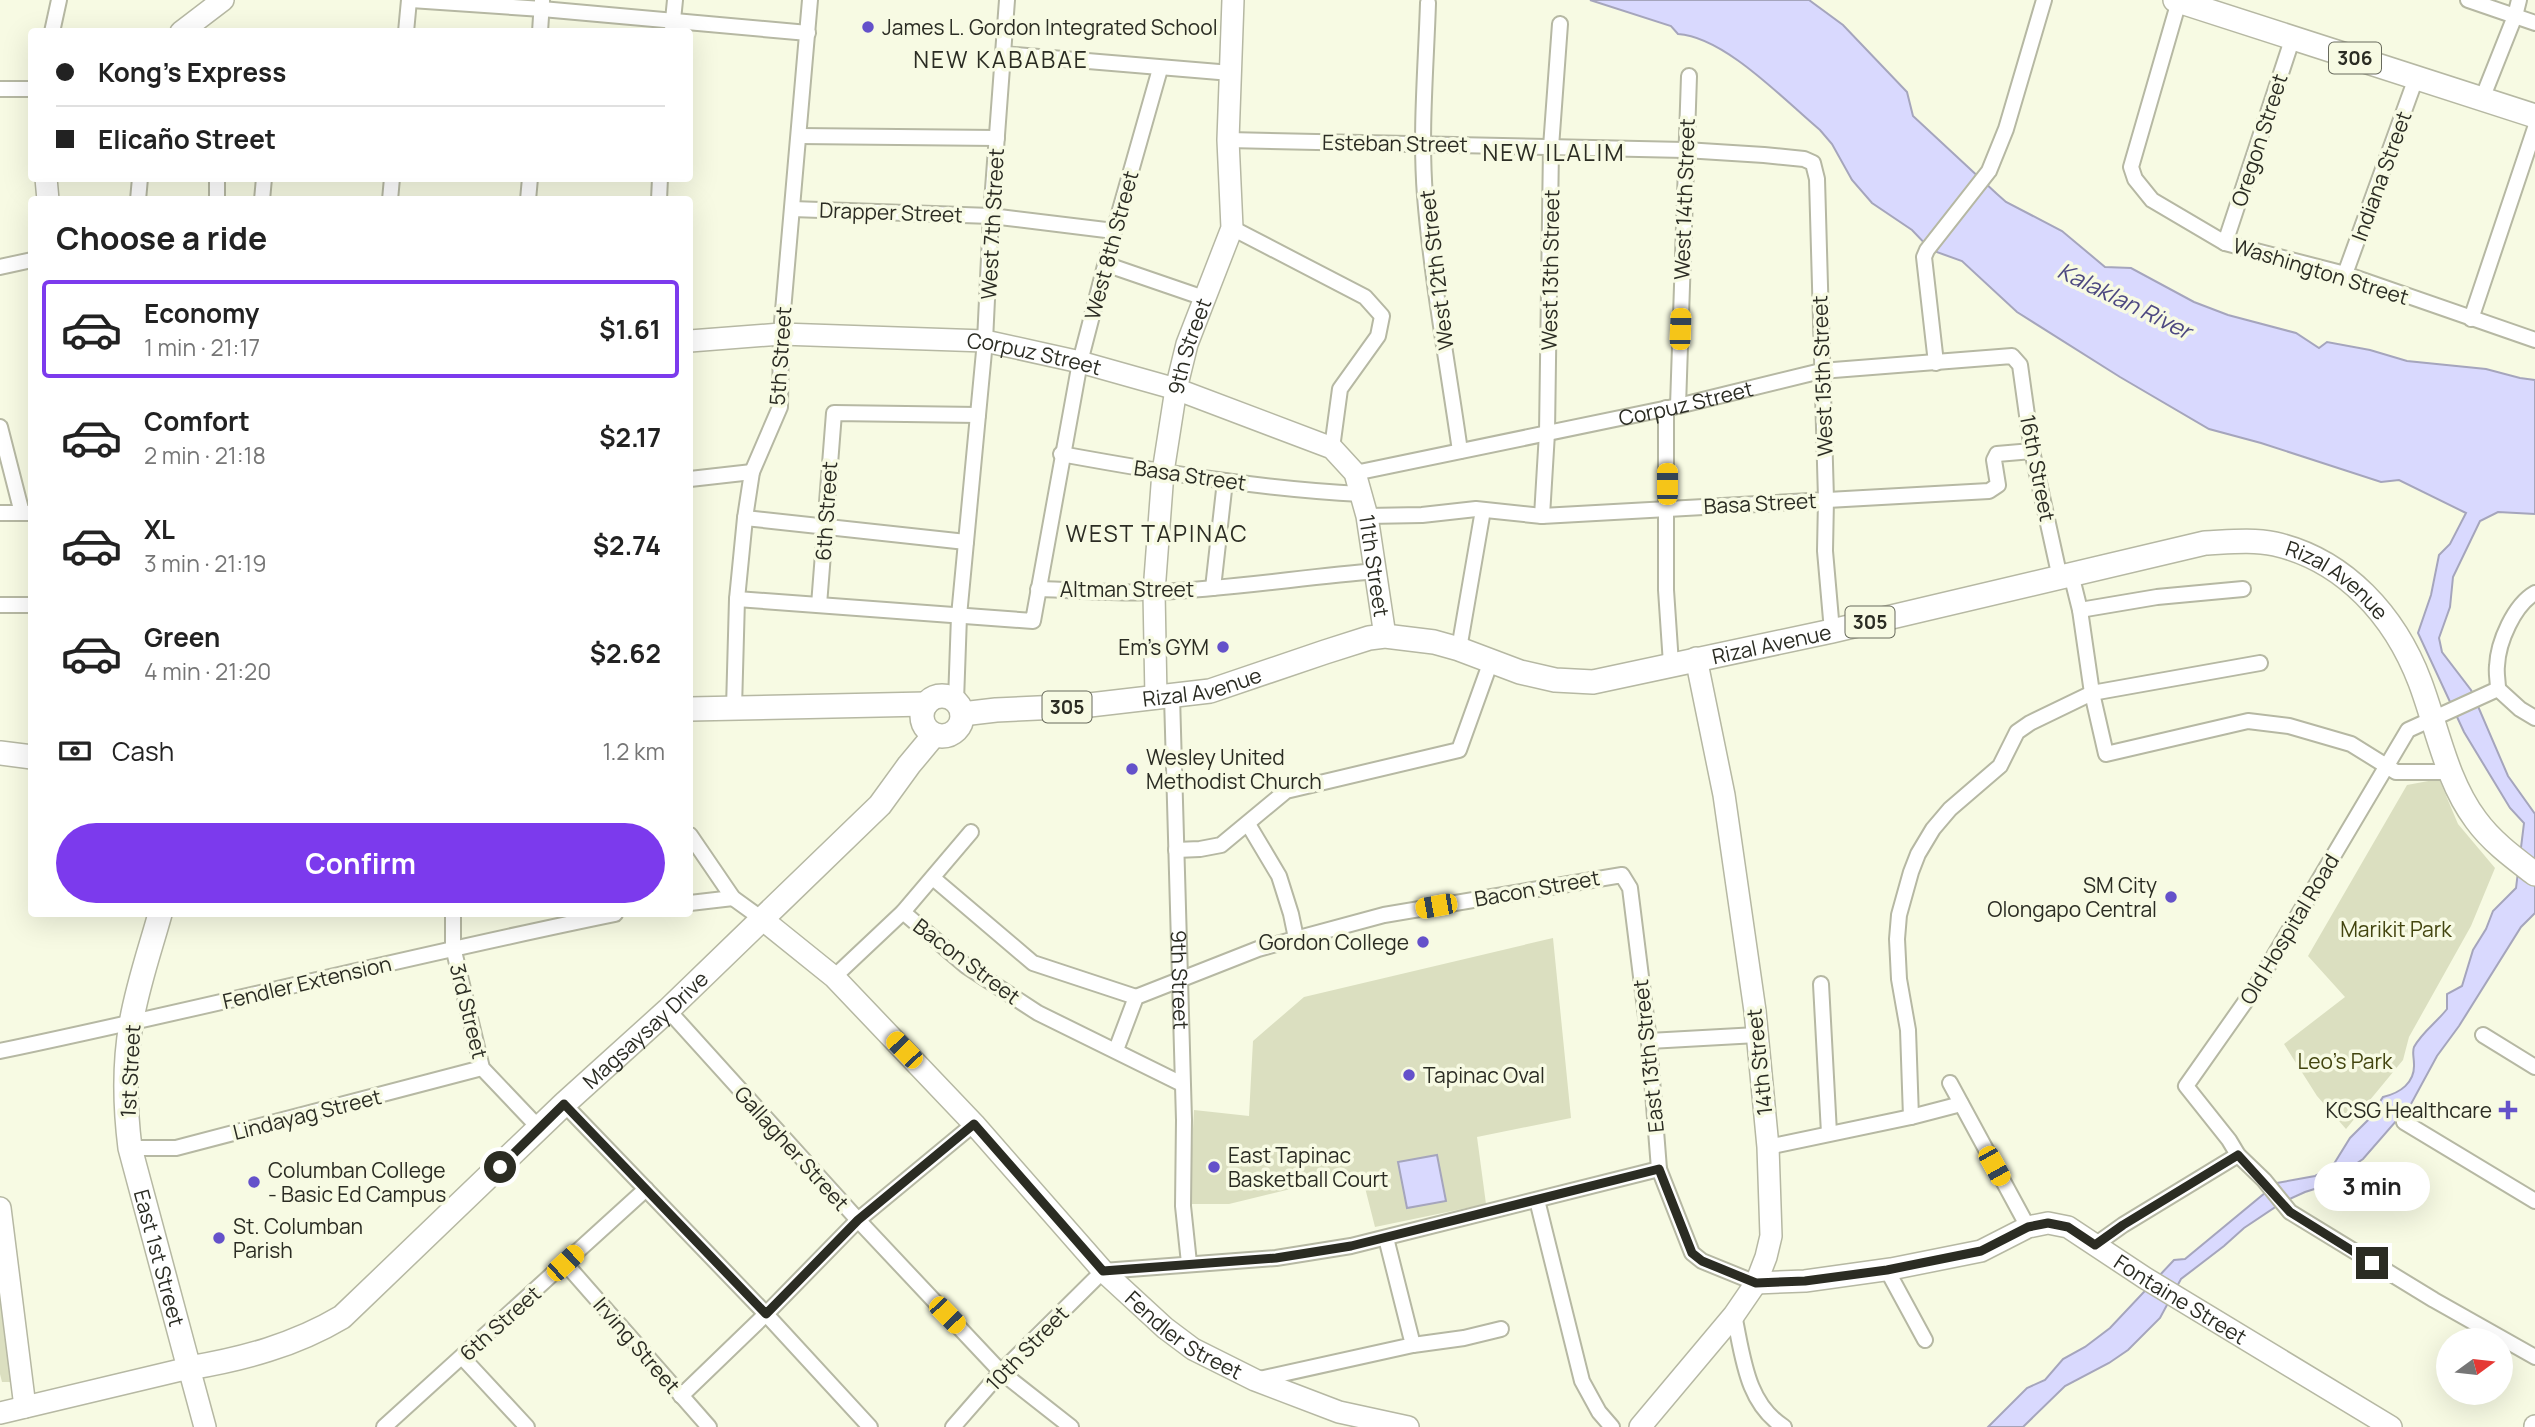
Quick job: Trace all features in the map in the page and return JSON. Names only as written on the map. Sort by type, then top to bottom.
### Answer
[{"type":"main road","name":"306","points":[[2177,1],[2535,116]]},
{"type":"main road","name":"Rizal Avenue","points":[[959,708],[1164,697],[1210,691],[1369,638],[1385,636],[1413,638],[1459,649],[1520,672],[1555,680],[1593,682],[1832,631],[2205,543],[2239,541],[2273,544],[2304,553],[2335,568],[2381,611],[2439,716],[2451,772],[2475,819],[2499,847],[2535,874]]},
{"type":"main road","name":"305","points":[[926,704],[944,696],[959,708]]},
{"type":"main road","points":[[693,709],[926,704],[923,710],[925,727],[934,735],[940,736],[951,734],[960,726],[959,708]]},
{"type":"main road","name":"Magsaysay Drive","points":[[189,1368],[264,1351],[312,1335],[342,1317],[564,1104],[668,1010],[880,805],[934,735]]},
{"type":"main road","points":[[0,753],[28,756]]},
{"type":"main road","name":"1st Street","points":[[130,1148],[126,1089],[131,1024],[159,917]]},
{"type":"main road","name":"East 1st Street","points":[[130,1148],[189,1368]]},
{"type":"street","points":[[53,28],[59,0]]},
{"type":"street","points":[[186,28],[223,0]]},
{"type":"street","points":[[406,28],[410,0],[542,4],[673,27],[807,33]]},
{"type":"street","points":[[673,27],[675,0]]},
{"type":"street","name":"5th Street","points":[[734,708],[737,599],[752,472],[780,407],[782,334],[810,0]]},
{"type":"street","name":"West 7th Street","points":[[959,708],[959,615],[985,341],[1007,0]]},
{"type":"street","name":"9th Street","points":[[1189,1264],[1183,1206],[1176,850],[1154,592],[1163,472],[1176,389],[1187,344],[1203,298],[1232,228],[1227,139],[1233,0]]},
{"type":"street","points":[[1936,363],[1924,257],[1989,171],[2006,129],[2044,0]]},
{"type":"street","points":[[2468,0],[2535,23]]},
{"type":"street","points":[[2482,99],[2519,0]]},
{"type":"street","name":"Washington Street","points":[[2177,1],[2131,167],[2135,179],[2152,200],[2225,243],[2345,274],[2535,340]]},
{"type":"street","name":"West 12th Street","points":[[1428,3],[1425,195],[1460,451]]},
{"type":"street","points":[[540,28],[542,4]]},
{"type":"street","name":"West 13th Street","points":[[1542,516],[1547,433],[1551,148],[1560,24]]},
{"type":"street","name":"Oregon Street","points":[[2225,243],[2293,37]]},
{"type":"street","points":[[1003,54],[1231,74]]},
{"type":"street","name":"West 8th Street","points":[[1038,589],[1080,362],[1160,69]]},
{"type":"street","name":"West 14th Street","points":[[1671,664],[1666,590],[1667,509],[1689,76]]},
{"type":"street","name":"Indiana Street","points":[[2345,274],[2416,78]]},
{"type":"street","points":[[0,89],[28,89]]},
{"type":"street","points":[[2471,318],[2535,128]]},
{"type":"street","points":[[799,136],[997,138]]},
{"type":"street","name":"Esteban Street","points":[[1227,139],[1685,150],[1804,159],[1813,163]]},
{"type":"street","name":"West 15th Street","points":[[1813,163],[1817,179],[1826,499],[1825,551],[1832,631]]},
{"type":"street","name":"Drapper Street","points":[[792,209],[991,216],[1114,231]]},
{"type":"street","points":[[1232,228],[1366,297],[1382,316],[1378,335],[1340,389],[1332,448]]},
{"type":"street","points":[[0,267],[28,261]]},
{"type":"street","points":[[1105,264],[1203,298]]},
{"type":"street","name":"Corpuz Street","points":[[693,341],[782,334],[985,341],[1080,362],[1176,389],[1332,448],[1355,473],[1361,494]]},
{"type":"street","name":"Corpuz Street","points":[[1355,473],[1672,407],[1821,371],[2012,356],[2017,359]]},
{"type":"street","name":"16th Street","points":[[2017,359],[2032,451],[2066,576],[2080,610],[2092,693],[2106,754],[2248,721],[2289,726],[2351,744],[2385,767]]},
{"type":"street","name":"6th Street","points":[[819,605],[833,418],[838,411],[978,415]]},
{"type":"street","points":[[0,427],[27,513],[0,513]]},
{"type":"street","name":"Basa Street","points":[[1367,516],[1483,510],[1542,516],[1989,491],[1998,485],[1994,460],[1997,454],[2032,451]]},
{"type":"street","name":"Basa Street","points":[[1061,454],[1225,481],[1361,494]]},
{"type":"street","points":[[693,479],[752,472]]},
{"type":"street","points":[[1213,588],[1225,481]]},
{"type":"street","name":"11th Street","points":[[1361,494],[1377,570],[1385,636]]},
{"type":"street","points":[[1459,649],[1483,510]]},
{"type":"street","points":[[745,518],[966,542]]},
{"type":"street","name":"Altman Street","points":[[737,599],[1032,621],[1038,589],[1154,592],[1377,570]]},
{"type":"street","points":[[2080,610],[2157,597],[2243,589]]},
{"type":"street","points":[[2535,593],[2524,600],[2508,626],[2496,665],[2498,689],[2520,709],[2535,718]]},
{"type":"street","points":[[0,606],[28,605]]},
{"type":"street","name":"14th Street","points":[[1640,1427],[1734,1315],[1756,1283],[1771,1236],[1768,1147],[1757,1035],[1724,795],[1696,658]]},
{"type":"street","points":[[1176,850],[1222,845],[1286,791],[1459,750],[1491,660]]},
{"type":"street","points":[[1911,1117],[1908,1030],[1899,979],[1897,939],[1899,915],[1918,854],[1933,829],[1950,809],[2004,762],[2021,728],[2092,693],[2260,663]]},
{"type":"street","name":"Old Hospital Road","points":[[2238,1155],[2186,1086],[2255,988],[2407,730],[2498,689]]},
{"type":"street","points":[[2385,767],[2396,772],[2451,772]]},
{"type":"street","points":[[1248,824],[1279,876],[1296,938]]},
{"type":"street","points":[[903,912],[971,832]]},
{"type":"street","name":"Fendler Street","points":[[693,839],[733,898],[834,977],[974,1124],[1103,1271],[1139,1306],[1194,1349],[1337,1419],[1408,1427]]},
{"type":"street","name":"Bacon Street","points":[[933,878],[1032,963],[1136,997],[1258,949],[1384,915],[1616,874]]},
{"type":"street","name":"East 13th Street","points":[[1616,874],[1625,877],[1630,888],[1649,1041],[1659,1169],[1692,1253],[1702,1261],[1756,1283]]},
{"type":"street","points":[[693,903],[733,898]]},
{"type":"street","name":"Bacon Street","points":[[834,977],[903,912],[966,966],[1027,1006],[1182,1084]]},
{"type":"street","name":"3rd Street","points":[[453,917],[453,947],[482,1068],[540,1129]]},
{"type":"street","name":"Fendler Extension","points":[[0,1051],[131,1024],[453,947],[599,917]]},
{"type":"street","points":[[1821,984],[1829,1133]]},
{"type":"street","points":[[1116,1050],[1136,997]]},
{"type":"street","name":"Gallagher Street","points":[[668,1010],[858,1220],[1001,1372],[1071,1427]]},
{"type":"street","points":[[1649,1041],[1757,1035]]},
{"type":"street","points":[[2483,1035],[2535,1067]]},
{"type":"street","name":"Lindayag Street","points":[[130,1148],[176,1148],[482,1068]]},
{"type":"street","points":[[1950,1083],[2028,1227]]},
{"type":"street","points":[[564,1104],[766,1314],[870,1427]]},
{"type":"street","points":[[1768,1147],[1961,1104]]},
{"type":"street","points":[[2404,1122],[2535,1201]]},
{"type":"street","points":[[681,1396],[858,1220],[974,1124]]},
{"type":"street","points":[[2095,1245],[2238,1155],[2264,1180],[2290,1212],[2434,1300],[2535,1357]]},
{"type":"street","points":[[1103,1271],[1276,1258],[1386,1238],[1659,1169]]},
{"type":"street","name":"6th Street","points":[[384,1427],[646,1189]]},
{"type":"street","points":[[1537,1200],[1582,1381],[1599,1412],[1612,1427]]},
{"type":"street","points":[[0,1208],[10,1410],[189,1368],[205,1427]]},
{"type":"street","name":"Fontaine Street","points":[[1756,1283],[1805,1281],[1887,1270],[1981,1251],[2028,1227],[2048,1223],[2068,1227],[2146,1278],[2391,1427]]},
{"type":"street","points":[[1386,1238],[1413,1345]]},
{"type":"street","name":"Irving Street","points":[[565,1263],[709,1427]]},
{"type":"street","points":[[1887,1270],[1925,1340]]},
{"type":"street","name":"10th Street","points":[[953,1427],[1001,1372],[1103,1271]]},
{"type":"street","points":[[1734,1315],[1752,1390],[1769,1418],[1783,1427]]},
{"type":"street","points":[[1255,1380],[1413,1345],[1464,1338],[1501,1329]]},
{"type":"street","points":[[462,1357],[527,1427]]},
{"type":"green space","name":"Marikit Park","points":[[2439,779],[2458,824],[2495,868],[2471,926],[2409,1037],[2403,1060],[2346,1129],[2317,1096],[2284,1044],[2345,997],[2308,956],[2407,785]]},
{"type":"green space","name":"Tapinac Oval","points":[[1553,938],[1571,1118],[1477,1137],[1486,1204],[1375,1227],[1361,1172],[1229,1204],[1189,1204],[1194,1110],[1249,1116],[1253,1041],[1304,997]]},
{"type":"green space","points":[[0,1297],[11,1382],[2,1382],[0,1374]]},
{"type":"water","name":"Kalaklan River","points":[[1590,0],[1809,0],[1843,25],[1907,92],[1913,116],[1997,194],[2006,202],[2062,231],[2105,267],[2131,268],[2194,302],[2228,315],[2296,333],[2319,348],[2327,342],[2370,350],[2407,361],[2486,369],[2535,380],[2535,514],[2498,512],[2480,521],[2453,577],[2450,607],[2439,638],[2442,652],[2471,690],[2508,776],[2535,814],[2535,913],[2521,927],[2437,1056],[2411,1104],[2363,1159],[2324,1186],[2283,1202],[2244,1228],[2181,1279],[2160,1318],[2128,1350],[2065,1386],[2023,1427],[1988,1427],[2027,1388],[2045,1380],[2063,1359],[2110,1328],[2174,1260],[2185,1259],[2277,1183],[2315,1176],[2332,1167],[2350,1138],[2368,1120],[2383,1097],[2401,1090],[2409,1082],[2414,1071],[2414,1047],[2447,1009],[2447,994],[2462,986],[2473,950],[2493,911],[2516,888],[2524,823],[2510,808],[2464,732],[2418,633],[2431,595],[2439,555],[2450,544],[2466,513],[2399,480],[2381,482],[2209,429],[2120,377],[2017,312],[1962,261],[1931,250],[1912,230],[1872,203],[1852,180],[1832,144],[1820,130],[1772,87],[1734,58],[1715,46],[1678,34],[1671,26]]},
{"type":"water","points":[[1437,1155],[1446,1201],[1407,1208],[1398,1162]]},
{"type":"place","name":"James L. Gordon Integrated School","points":[[868,27]]},
{"type":"place","name":"Em's GYM","points":[[1223,647]]},
{"type":"place","name":"Wesley United Methodist Church","points":[[1132,769]]},
{"type":"place","name":"SM City Olongapo Central","points":[[2171,897]]},
{"type":"place","name":"Gordon College","points":[[1423,942]]},
{"type":"place","name":"Tapinac Oval","points":[[1409,1075]]},
{"type":"place","name":"KCSG Healthcare","points":[[2508,1110]]},
{"type":"place","name":"East Tapinac Basketball Court","points":[[1214,1167]]},
{"type":"place","name":"Columban College - Basic Ed Campus","points":[[254,1182]]},
{"type":"place","name":"St. Columban Parish","points":[[219,1238]]},
{"type":"district","name":"NEW KABABAE","points":[[1001,59]]},
{"type":"district","name":"NEW ILALIM","points":[[1554,152]]},
{"type":"district","name":"WEST TAPINAC","points":[[1157,533]]},
{"type":"route","points":[[500,1167],[564,1104],[766,1314],[858,1220],[974,1124],[1103,1271],[1276,1258],[1351,1246],[1659,1169],[1686,1241],[1692,1253],[1702,1261],[1756,1283],[1805,1281],[1887,1270],[1981,1251],[2028,1227],[2048,1223],[2068,1227],[2095,1245],[2238,1155],[2264,1180],[2290,1212],[2372,1263]]},
{"type":"park label","name":"Leo's Park","points":[[2345,1061]]}]
